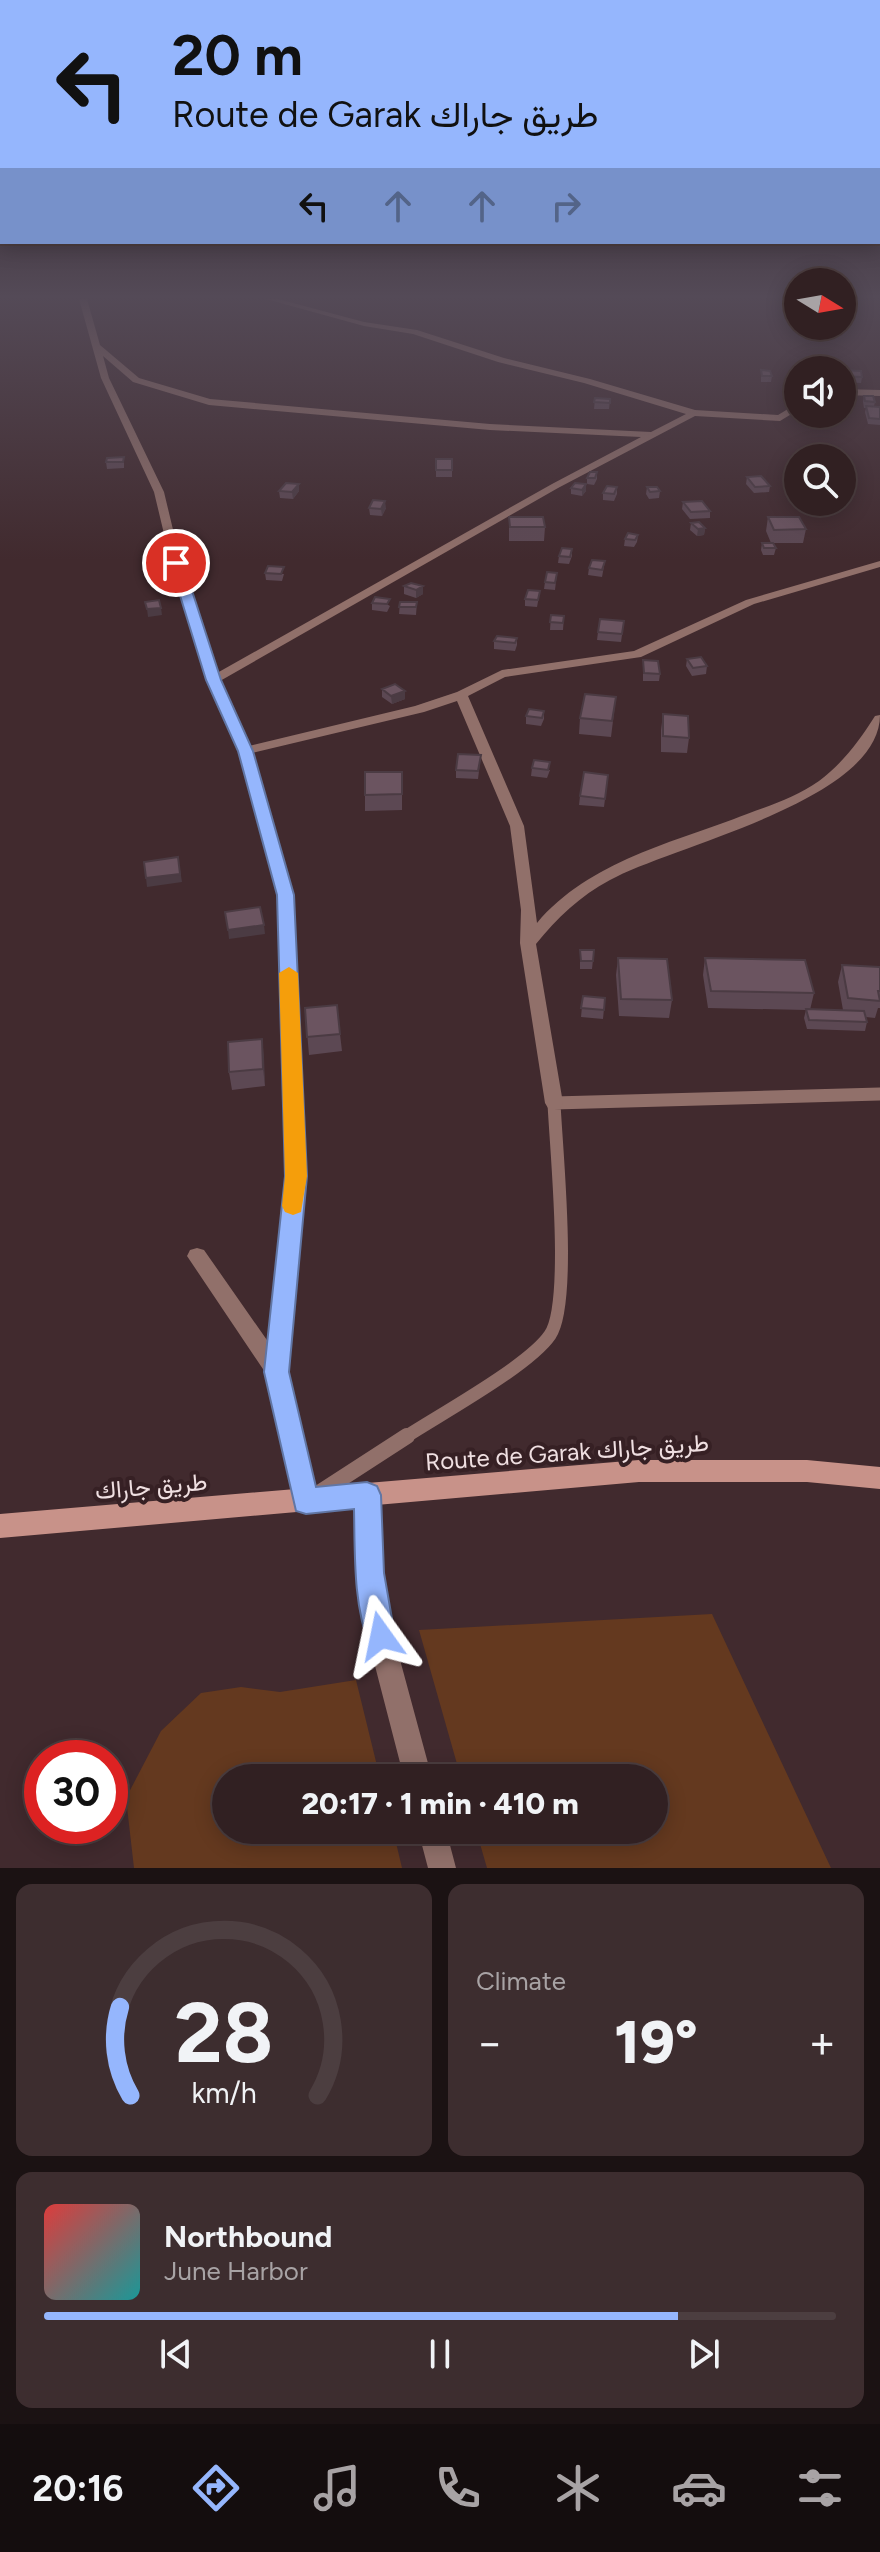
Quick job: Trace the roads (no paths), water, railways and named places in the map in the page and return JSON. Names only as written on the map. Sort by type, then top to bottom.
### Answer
[{"type":"street","points":[[109,386],[159,492],[176,563],[213,680],[245,751],[286,895],[296,1176],[277,1372],[306,1501]]},
{"type":"street","points":[[156,386],[209,402],[490,427],[656,435]]},
{"type":"street","points":[[596,386],[694,413],[780,418],[784,415]]},
{"type":"street","points":[[856,392],[880,393]]},
{"type":"street","points":[[213,680],[555,486],[694,413]]},
{"type":"street","points":[[245,751],[419,709],[461,695],[502,674],[637,654],[750,602],[880,564]]},
{"type":"street","points":[[461,695],[517,826],[529,910],[528,943],[554,1103]]},
{"type":"street","points":[[528,943],[542,923],[573,894],[605,874],[793,802],[824,784],[864,745],[880,719]]},
{"type":"street","points":[[197,1256],[277,1372]]},
{"type":"street","name":"Route de Garak طريق جاراك","points":[[306,1501],[639,1471],[807,1471],[880,1478]]},
{"type":"street","points":[[367,1495],[373,1608],[414,1764]]},
{"type":"street","name":"طريق جاراك","points":[[0,1526],[306,1501]]},
{"type":"street","points":[[436,1844],[442,1868]]},
{"type":"lane","points":[[306,1501],[530,1356],[546,1343],[557,1327],[562,1309],[554,1103],[880,1094]]}]
